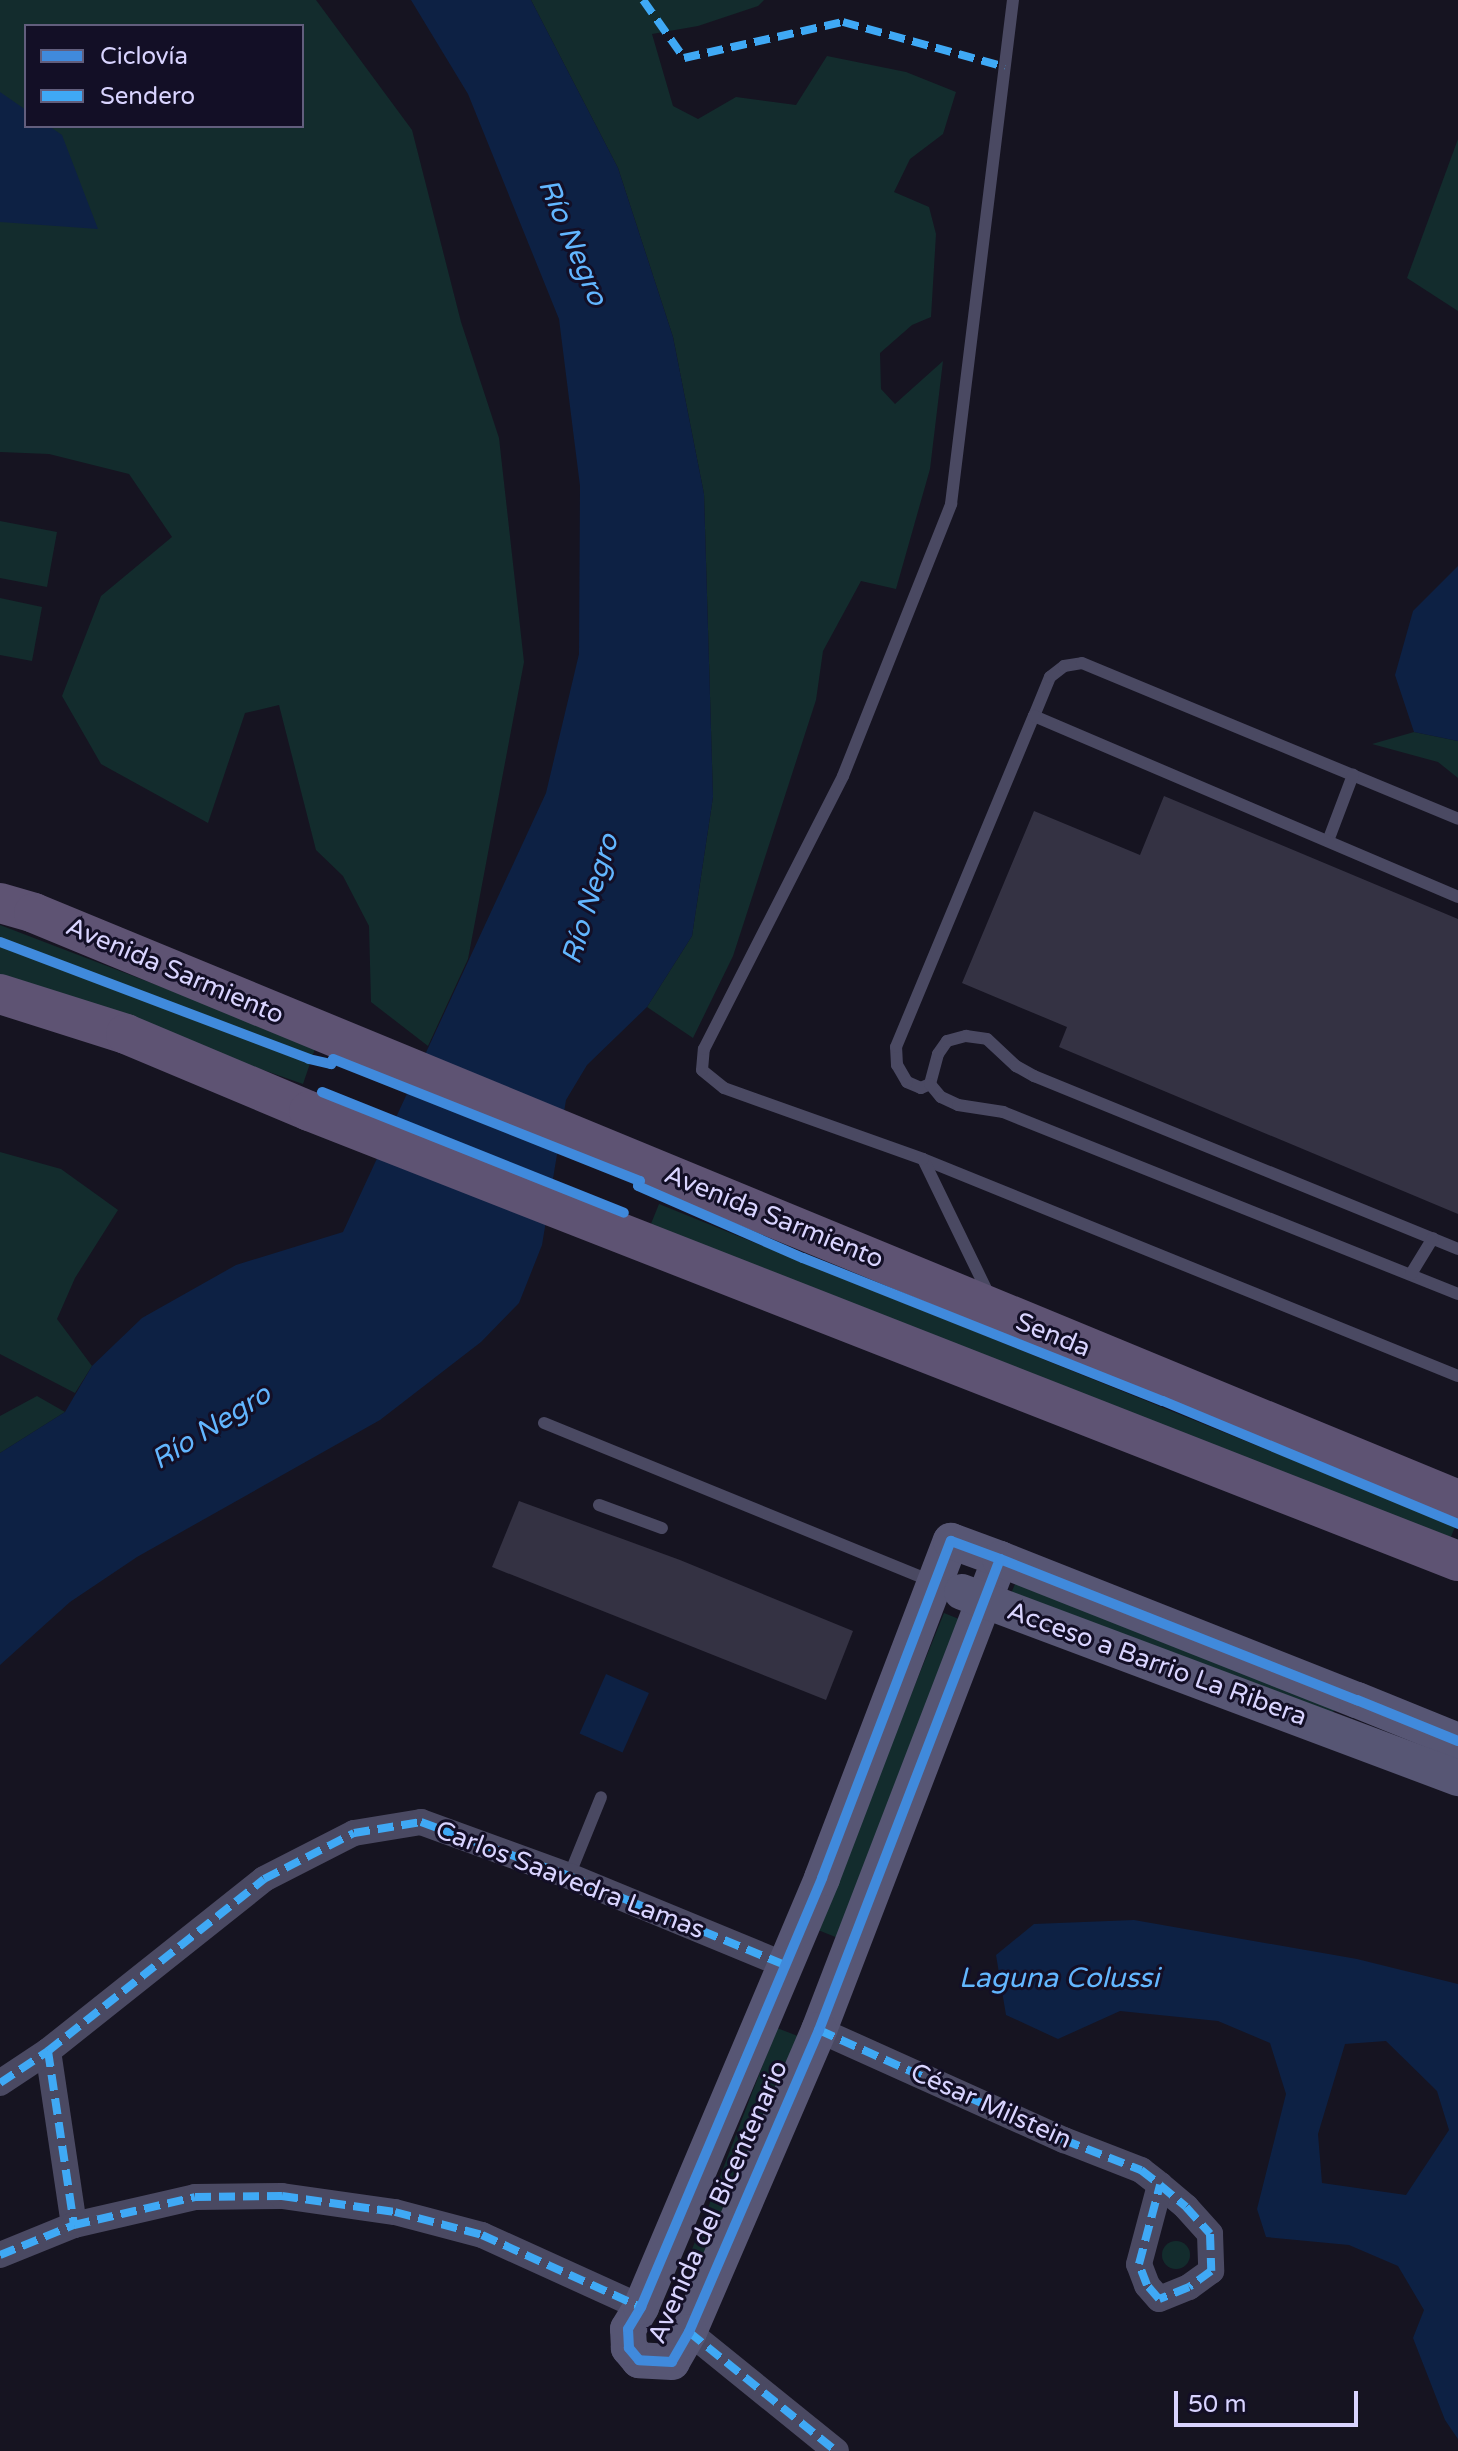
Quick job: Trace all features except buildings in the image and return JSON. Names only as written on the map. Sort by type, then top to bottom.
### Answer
[{"type":"main road","name":"Avenida Sarmiento","points":[[0,903],[34,913],[1458,1500]]},
{"type":"main road","points":[[0,994],[126,1034],[309,1111],[1458,1561]]},
{"type":"street","name":"Avenida del Bicentenario","points":[[951,1541],[1000,1559],[819,2030],[689,2332],[672,2362],[639,2360],[629,2348],[628,2329],[641,2307],[770,2004],[937,1584],[951,1541]]},
{"type":"street","points":[[1000,1559],[1458,1741]]},
{"type":"street","name":"Acceso a Barrio La Ribera","points":[[937,1584],[1458,1778]]},
{"type":"street","points":[[1349,1735],[1357,1700]]},
{"type":"street","name":"Carlos Saavedra Lamas","points":[[0,2083],[48,2051],[264,1879],[354,1833],[421,1822],[790,1954]]},
{"type":"street","points":[[790,1954],[847,1960]]},
{"type":"street","points":[[770,2004],[819,2030]]},
{"type":"street","name":"César Milstein","points":[[819,2030],[1064,2140],[1141,2170],[1160,2185]]},
{"type":"street","points":[[48,2051],[74,2225]]},
{"type":"street","points":[[0,2255],[74,2225],[195,2197],[282,2196],[395,2212],[482,2235],[689,2332],[836,2451]]},
{"type":"lane","points":[[1013,0],[951,504],[843,776],[704,1049],[702,1070],[724,1088],[923,1159],[1458,1376]]},
{"type":"lane","points":[[930,1084],[921,1088],[907,1082],[897,1065],[896,1047],[1050,677],[1064,666],[1082,663],[1458,819]]},
{"type":"lane","points":[[1034,716],[1458,897]]},
{"type":"lane","points":[[1328,841],[1353,775]]},
{"type":"lane","points":[[930,1084],[938,1054],[947,1041],[966,1036],[987,1039],[1016,1066],[1034,1076],[1458,1249]]},
{"type":"lane","points":[[930,1084],[941,1097],[958,1105],[1003,1112],[1458,1294]]},
{"type":"lane","points":[[923,1159],[996,1308]]},
{"type":"lane","points":[[1411,1274],[1433,1238]]},
{"type":"lane","name":"Acceso a Barrio La Ribera","points":[[544,1423],[937,1584]]},
{"type":"lane","points":[[599,1505],[662,1528]]},
{"type":"lane","points":[[569,1876],[601,1797]]},
{"type":"green space","points":[[0,0],[316,0],[412,130],[461,322],[499,438],[524,662],[468,959],[428,1046],[371,1002],[369,926],[343,876],[316,850],[279,705],[245,713],[208,823],[101,764],[62,696],[101,596],[172,537],[129,474],[49,454],[0,452]]},
{"type":"green space","points":[[531,0],[764,0],[758,6],[698,26],[652,34],[673,106],[698,119],[736,97],[796,105],[827,56],[906,72],[956,92],[943,134],[910,159],[894,192],[929,207],[936,234],[931,317],[912,325],[880,353],[881,389],[895,404],[943,361],[930,469],[896,589],[861,581],[823,651],[816,700],[733,956],[693,1038],[647,1007],[692,936],[713,797],[704,494],[673,337],[618,168]]},
{"type":"green space","points":[[1458,139],[1458,311],[1407,278]]},
{"type":"green space","points":[[0,521],[57,532],[47,587],[0,578]]},
{"type":"green space","points":[[0,598],[42,607],[32,661],[0,655]]},
{"type":"green space","points":[[1414,732],[1458,741],[1458,778],[1438,762],[1372,744]]},
{"type":"green space","points":[[0,925],[316,1046],[303,1084],[0,977]]},
{"type":"green space","points":[[0,1152],[61,1169],[118,1210],[75,1278],[57,1319],[92,1366],[75,1393],[0,1354]]},
{"type":"green space","points":[[659,1204],[1455,1526],[1445,1551],[649,1229]]},
{"type":"green space","points":[[37,1396],[65,1412],[0,1453],[0,1416]]},
{"type":"green space","points":[[1019,1575],[1338,1701],[1332,1715],[1009,1598]]},
{"type":"green space","points":[[944,1613],[964,1621],[837,1937],[816,1929]]},
{"type":"green space","points":[[777,2028],[800,2037],[711,2269],[688,2260]]},
{"type":"green space","points":[[1176,2241],[1186,2245],[1190,2255],[1186,2265],[1176,2269],[1166,2265],[1162,2255],[1166,2245]]},
{"type":"water","name":"Río Negro","points":[[411,0],[531,0],[618,168],[673,337],[704,494],[713,797],[692,936],[647,1007],[587,1065],[566,1100],[542,1245],[519,1303],[481,1342],[380,1420],[137,1557],[70,1602],[0,1665],[0,1453],[65,1412],[92,1366],[142,1318],[236,1265],[343,1232],[546,793],[579,654],[580,486],[559,319],[468,94]]},
{"type":"water","points":[[0,92],[24,109],[24,128],[52,128],[62,135],[98,229],[0,222]]},
{"type":"water","points":[[1458,566],[1458,741],[1414,732],[1395,675],[1413,611]]},
{"type":"water","points":[[606,1674],[649,1693],[622,1752],[580,1733]]},
{"type":"water","name":"Laguna Colussi","points":[[1134,1920],[1357,1959],[1458,1984],[1458,2439],[1445,2420],[1413,2338],[1424,2310],[1398,2266],[1349,2245],[1266,2237],[1257,2209],[1286,2094],[1270,2043],[1218,2021],[1120,2011],[1058,2039],[1006,2015],[996,1955],[1034,1924]],"holes":[[[1386,2041],[1437,2091],[1449,2130],[1406,2195],[1322,2183],[1318,2134],[1345,2044]]]},
{"type":"marked path","points":[[643,0],[684,58],[843,22],[1005,67]]},
{"type":"marked path","points":[[0,2083],[48,2051],[264,1879],[354,1833],[421,1822],[569,1876],[785,1965]]},
{"type":"marked path","points":[[819,2030],[1064,2140],[1141,2170],[1160,2185],[1186,2207],[1210,2234],[1211,2271],[1189,2287],[1159,2299],[1147,2285],[1139,2264],[1160,2185]]},
{"type":"marked path","points":[[48,2051],[74,2225]]},
{"type":"marked path","points":[[0,2255],[74,2225],[195,2197],[282,2196],[395,2212],[482,2235],[641,2307]]},
{"type":"marked path","points":[[689,2332],[836,2451]]},
{"type":"cycle path","name":"Senda","points":[[0,942],[309,1059],[331,1064],[333,1059],[640,1181],[638,1186],[803,1258],[1163,1401],[1458,1524]]},
{"type":"cycle path","points":[[322,1092],[624,1213]]},
{"type":"cycle path","points":[[1000,1559],[819,2030],[689,2332],[672,2362],[639,2360],[629,2348],[628,2329],[641,2307],[822,1878],[951,1541],[1000,1559],[1458,1741]]}]
